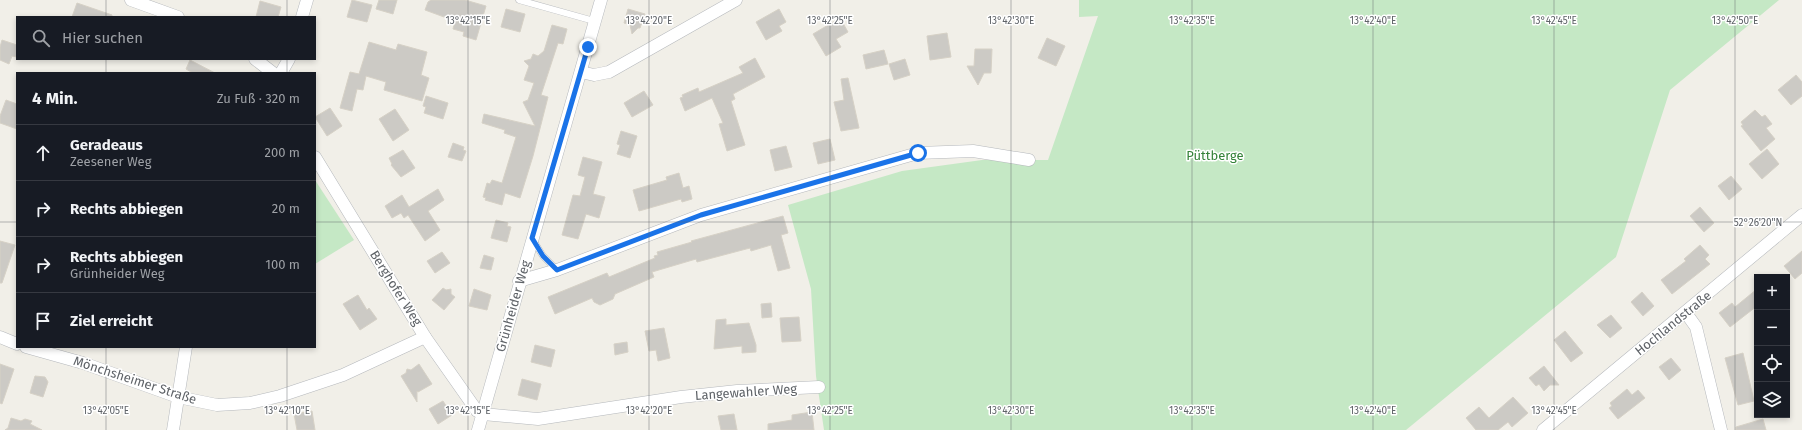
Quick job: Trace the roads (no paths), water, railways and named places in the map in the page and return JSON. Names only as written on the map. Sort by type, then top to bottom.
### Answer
[{"type":"street","points":[[131,0],[175,16]]},
{"type":"street","points":[[302,16],[307,0]]},
{"type":"street","name":"Grünheider Weg","points":[[478,430],[519,281],[601,0]]},
{"type":"street","points":[[581,72],[594,75],[609,72],[736,0]]},
{"type":"street","points":[[256,60],[272,72]]},
{"type":"street","points":[[282,72],[288,60]]},
{"type":"street","points":[[519,281],[557,270],[701,215],[918,153],[973,151],[1029,160]]},
{"type":"street","name":"Berghofer Weg","points":[[316,160],[426,337],[477,411],[483,414]]},
{"type":"street","name":"Hochlandstraße","points":[[1543,430],[1686,313],[1802,215]]},
{"type":"street","points":[[1686,313],[1696,327],[1721,430]]},
{"type":"street","points":[[0,337],[16,344]]},
{"type":"street","name":"Mönchsheimer Straße","points":[[30,348],[83,362],[178,397],[217,405],[250,403],[280,396],[343,375],[426,337]]},
{"type":"street","points":[[173,430],[186,348]]},
{"type":"street","name":"Langewahler Weg","points":[[483,414],[538,419],[737,391],[818,387]]},
{"type":"lane","points":[[519,0],[594,21]]},
{"type":"lane","points":[[532,238],[543,256],[557,270]]},
{"type":"park label","name":"Püttberge","points":[[1215,155]]}]
